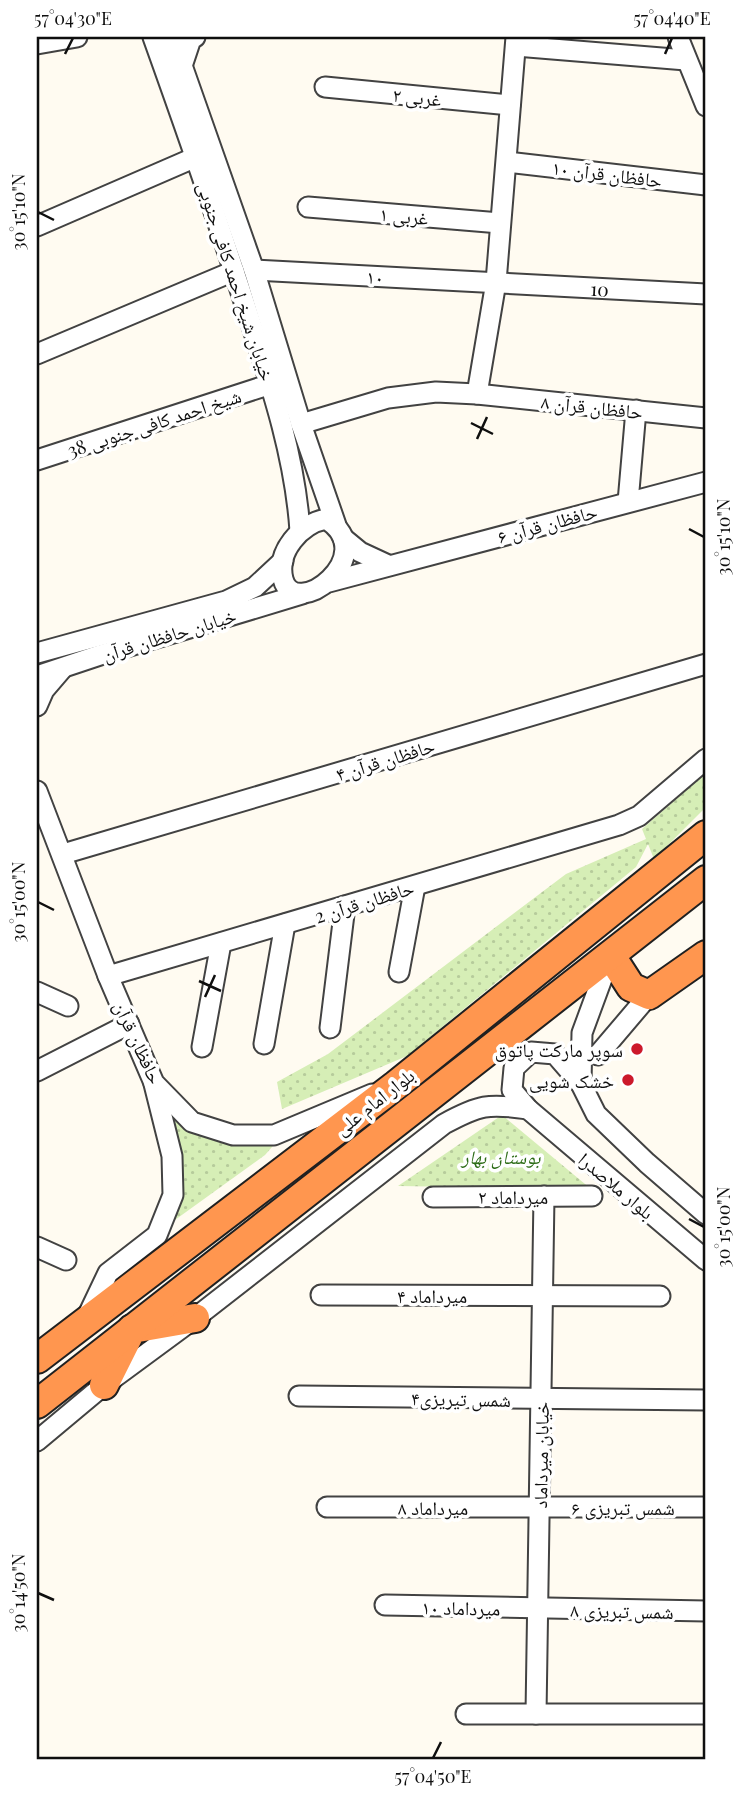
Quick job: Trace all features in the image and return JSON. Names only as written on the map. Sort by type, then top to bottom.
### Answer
[{"type":"highway","name":"بلوار امام علی","points":[[37,1359],[396,1084],[706,835]]},
{"type":"highway","name":"بلوار امام علی","points":[[37,1404],[706,880]]},
{"type":"highway","points":[[611,956],[631,987],[649,995],[706,955]]},
{"type":"highway","points":[[104,1385],[132,1329],[195,1318]]},
{"type":"street","points":[[37,44],[77,37]]},
{"type":"street","name":"خیابان شیخ احمد کافی جنوبی","points":[[153,37],[271,384],[298,500],[300,531]]},
{"type":"street","name":"خیابان شیخ احمد کافی جنوبی","points":[[172,37],[254,270],[301,424],[339,531]]},
{"type":"street","points":[[182,66],[191,39],[195,37]]},
{"type":"street","points":[[678,37],[706,106]]},
{"type":"street","points":[[477,394],[496,282],[516,41],[686,60]]},
{"type":"street","name":"۲ غربی","points":[[324,87],[510,106]]},
{"type":"street","points":[[37,226],[196,157]]},
{"type":"street","name":"حافظان قرآن ۱۰","points":[[507,162],[706,185]]},
{"type":"street","name":"۱ غربی","points":[[308,207],[500,223]]},
{"type":"street","name":"۱۰","points":[[254,270],[496,282]]},
{"type":"street","points":[[37,354],[234,271]]},
{"type":"street","name":"10","points":[[496,282],[706,294]]},
{"type":"street","name":"شیخ احمد کافی جنوبی 38","points":[[37,460],[271,384]]},
{"type":"street","name":"حافظان قرآن ۸","points":[[301,424],[388,398],[436,392],[706,418]]},
{"type":"street","points":[[628,502],[636,410]]},
{"type":"street","name":"حافظان قرآن ۶","points":[[329,582],[706,482]]},
{"type":"street","points":[[339,531],[344,556],[338,571],[329,582],[302,594],[290,589],[283,579],[288,548],[300,531],[315,521],[326,519],[339,531],[366,556],[388,565]]},
{"type":"street","name":"خیابان حافظان قرآن","points":[[37,653],[226,601],[255,587],[284,561]]},
{"type":"street","name":"خیابان حافظان قرآن","points":[[37,676],[302,594]]},
{"type":"street","name":"حافظان قرآن ۴","points":[[63,855],[706,664]]},
{"type":"street","points":[[37,706],[44,690],[62,669]]},
{"type":"street","name":"حافظان قرآن 2","points":[[108,976],[619,825],[639,816],[706,759]]},
{"type":"street","name":"حافظان قرآن","points":[[37,791],[108,976],[154,1083],[192,1122],[233,1135],[274,1135],[396,1084]]},
{"type":"street","points":[[399,972],[415,886]]},
{"type":"street","points":[[330,1028],[345,906]]},
{"type":"street","points":[[264,1044],[285,924]]},
{"type":"street","points":[[202,1046],[221,943]]},
{"type":"street","points":[[581,1084],[582,1033],[611,956]]},
{"type":"street","points":[[37,992],[68,1006]]},
{"type":"street","points":[[598,1055],[649,995]]},
{"type":"street","points":[[37,1071],[129,1024]]},
{"type":"street","points":[[528,1109],[512,1090],[514,1068],[531,1052],[555,1054],[581,1084]]},
{"type":"street","points":[[85,1323],[108,1273],[157,1235],[173,1195],[173,1156],[154,1083]]},
{"type":"street","name":"بلوار ملاصدرا","points":[[581,1084],[596,1114],[706,1214]]},
{"type":"street","points":[[37,1441],[104,1385],[195,1318],[444,1124],[474,1108],[497,1105],[528,1109]]},
{"type":"street","name":"بلوار ملاصدرا","points":[[528,1109],[706,1260]]},
{"type":"street","name":"خیابان میرداماد","points":[[537,1714],[544,1196]]},
{"type":"street","name":"میرداماد ۲","points":[[433,1197],[592,1196]]},
{"type":"street","points":[[37,1247],[66,1260]]},
{"type":"street","name":"میرداماد ۴","points":[[321,1295],[660,1296]]},
{"type":"street","name":"شمس تیریزی۴","points":[[299,1396],[706,1400]]},
{"type":"street","name":"میرداماد ۸","points":[[327,1507],[540,1507]]},
{"type":"street","name":"شمس تبریزی ۶","points":[[540,1507],[706,1507]]},
{"type":"street","name":"میرداماد ۱۰","points":[[385,1605],[538,1608]]},
{"type":"street","name":"شمس تبریزی ۸","points":[[538,1608],[706,1611]]},
{"type":"street","points":[[466,1714],[706,1714]]},
{"type":"green space","points":[[706,773],[706,807],[654,859],[648,844],[636,867],[407,1056],[282,1109],[277,1082],[328,1054],[566,874],[646,839],[642,829]]},
{"type":"green space","points":[[166,1109],[203,1137],[239,1143],[279,1139],[265,1155],[168,1225]]},
{"type":"green space","name":"بوستان بهار","points":[[502,1115],[591,1189],[398,1186]]},
{"type":"place","name":"سوپر مارکت پاتوق","points":[[637,1049]]},
{"type":"place","name":"خشک شویی","points":[[628,1080]]}]
